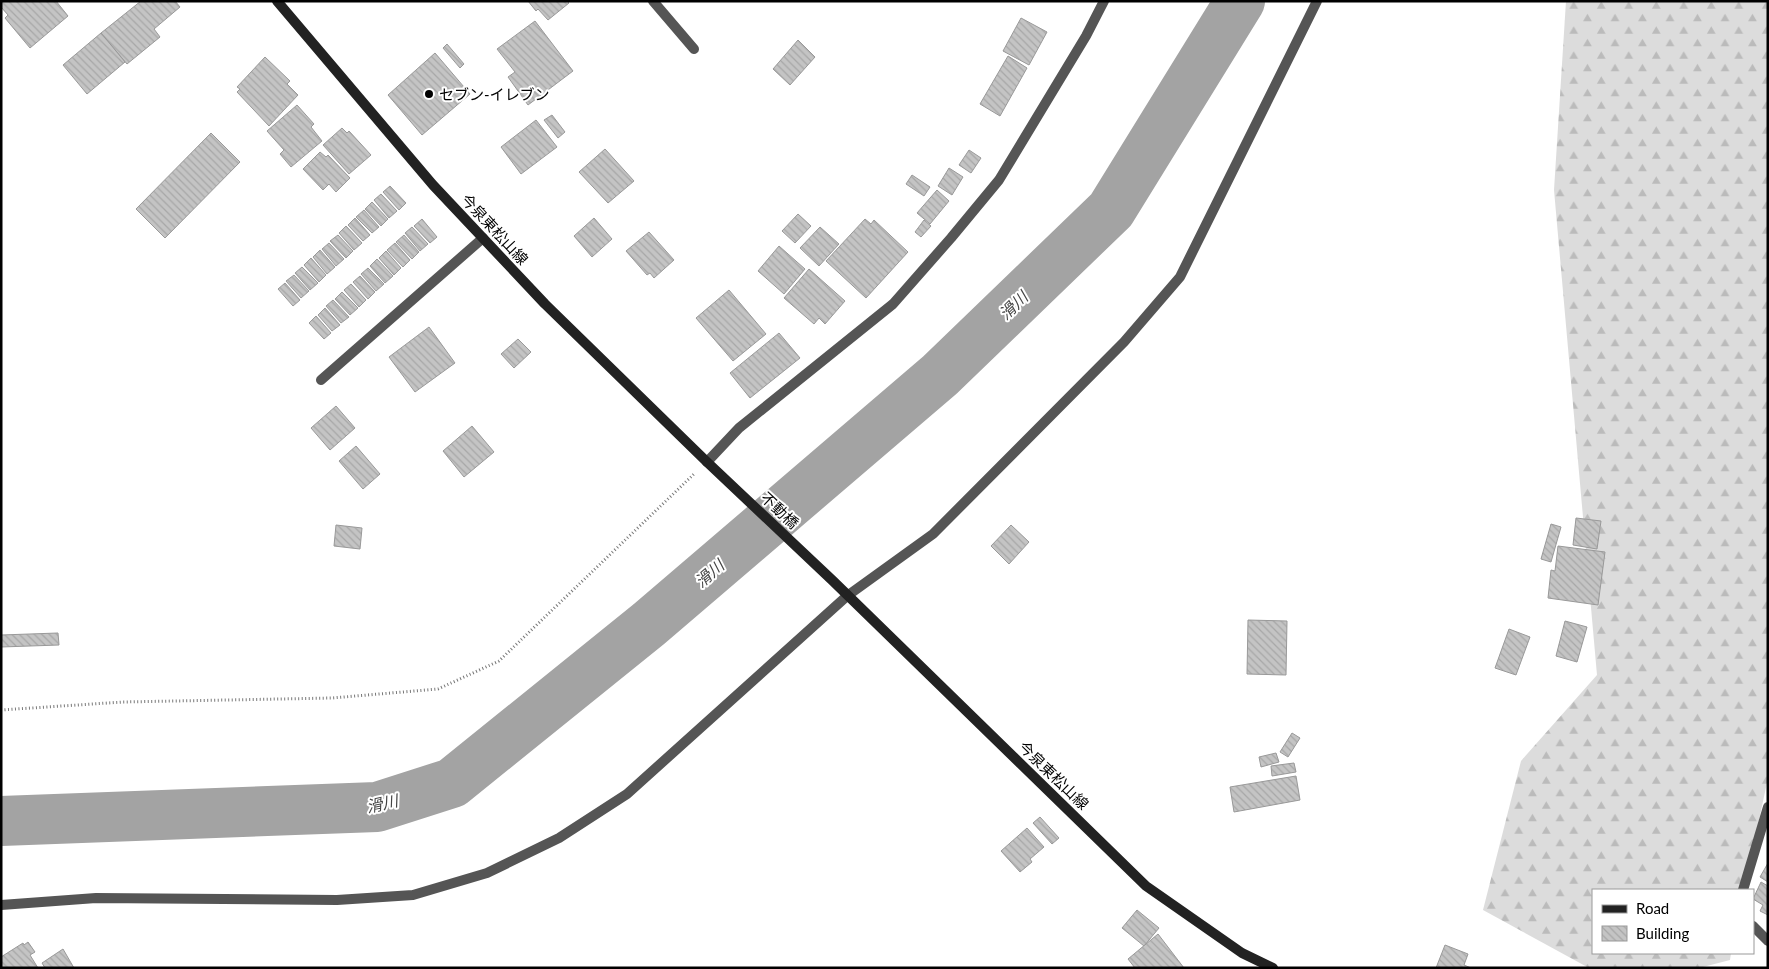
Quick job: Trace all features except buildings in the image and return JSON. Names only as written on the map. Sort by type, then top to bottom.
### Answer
[{"type":"main road","name":"今泉東松山線","points":[[277,1],[433,185],[545,304],[707,462]]},
{"type":"main road","name":"不動橋","points":[[707,462],[832,580]]},
{"type":"main road","name":"今泉東松山線","points":[[832,580],[1146,886],[1242,953],[1273,968]]},
{"type":"street","points":[[653,1],[694,49]]},
{"type":"street","points":[[707,462],[739,428],[893,304],[951,238],[999,180],[1086,36],[1104,1]]},
{"type":"street","points":[[1,904],[96,898],[337,900],[413,895],[487,872],[559,838],[627,794],[847,596],[933,534],[1124,342],[1180,277],[1318,1]]},
{"type":"street","points":[[321,380],[483,238]]},
{"type":"street","points":[[1743,889],[1768,807]]},
{"type":"street","points":[[1754,927],[1768,941]]},
{"type":"path","points":[[1,710],[123,702],[332,698],[438,689],[499,661],[707,462]]},
{"type":"green space","points":[[1566,1],[1768,1],[1768,778],[1744,889],[1592,889],[1592,954],[1731,954],[1730,960],[1699,968],[1589,968],[1483,910],[1521,761],[1597,675],[1554,190]]},
{"type":"waterway","name":"滑川","points":[[1,821],[377,807],[452,783],[649,624],[940,375],[1111,210],[1240,1]]},
{"type":"place","name":"セブン-イレブン","points":[[429,94]]}]
